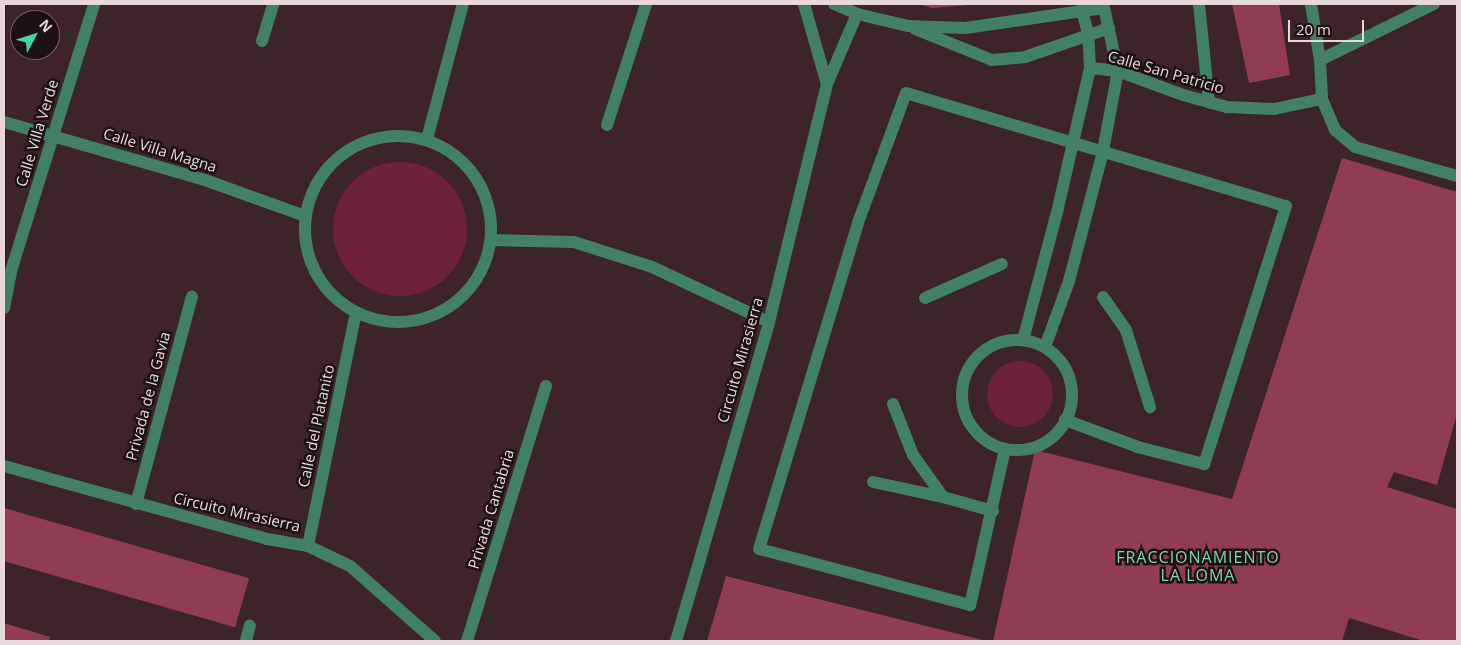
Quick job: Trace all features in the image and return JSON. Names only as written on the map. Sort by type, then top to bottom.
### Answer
[{"type":"street","name":"Calle Villa Verde","points":[[7,272],[54,134],[94,4]]},
{"type":"street","points":[[262,41],[273,4]]},
{"type":"street","points":[[427,139],[463,4]]},
{"type":"street","points":[[607,126],[646,4]]},
{"type":"street","name":"Circuito Mirasierra","points":[[804,4],[827,84]]},
{"type":"street","points":[[834,4],[857,14]]},
{"type":"street","points":[[1199,4],[1209,102]]},
{"type":"street","points":[[1311,4],[1320,60],[1322,99],[1335,130],[1355,147],[1457,176]]},
{"type":"street","points":[[1320,60],[1434,4]]},
{"type":"street","points":[[1045,347],[1068,281],[1103,151],[1118,71],[1109,28],[1102,6]]},
{"type":"street","name":"Calle San Patricio","points":[[908,26],[982,27],[1083,7],[1102,6]]},
{"type":"street","points":[[1023,340],[1090,68],[1088,32],[1083,7]]},
{"type":"street","name":"Circuito Mirasierra","points":[[676,641],[769,322],[827,84],[857,14]]},
{"type":"street","name":"Calle San Patricio","points":[[857,14],[908,26],[992,60],[1025,56],[1088,32],[1109,28]]},
{"type":"street","name":"Calle San Patricio","points":[[1090,68],[1118,71],[1228,107],[1274,108],[1322,99]]},
{"type":"street","points":[[1005,449],[993,511],[970,605],[759,549],[859,220],[906,92],[1286,206],[1204,464],[1138,447],[1066,420]]},
{"type":"street","name":"Calle Villa Magna","points":[[4,122],[54,134],[205,180],[305,216]]},
{"type":"street","points":[[400,135],[427,139],[456,155],[477,178],[490,208],[491,240],[483,269],[466,294],[442,312],[414,322],[384,321],[356,313],[332,296],[315,272],[306,245],[305,216],[317,182],[327,167],[348,149],[373,138],[400,135]]},
{"type":"street","points":[[491,240],[574,242],[652,267],[769,322]]},
{"type":"street","points":[[925,298],[1002,264]]},
{"type":"street","points":[[4,308],[7,272]]},
{"type":"street","name":"Privada de la Gavia","points":[[136,504],[192,296]]},
{"type":"street","points":[[1103,297],[1126,330],[1150,407]]},
{"type":"street","name":"Calle del Platanito","points":[[308,546],[356,313]]},
{"type":"street","points":[[1023,340],[1045,347],[1067,372],[1072,388],[1066,420],[1046,442],[1033,448],[1005,449],[989,442],[976,431],[966,416],[962,399],[963,382],[969,366],[981,353],[995,343],[1023,340]]},
{"type":"street","name":"Privada Cantabria","points":[[467,641],[546,386]]},
{"type":"street","points":[[893,404],[913,455],[943,497]]},
{"type":"street","name":"Circuito Mirasierra","points":[[4,466],[267,539],[308,546],[350,566],[435,641]]},
{"type":"street","points":[[873,482],[943,497],[993,511]]},
{"type":"street","points":[[246,641],[250,626]]},
{"type":"shaded area","points":[[400,162],[426,167],[448,181],[462,203],[467,229],[462,255],[448,277],[426,291],[400,296],[374,291],[352,277],[338,255],[333,229],[338,203],[352,181],[374,167]]},
{"type":"shaded area","points":[[1014,361],[1026,361],[1038,366],[1048,376],[1053,388],[1051,407],[1038,422],[1026,427],[1014,427],[1002,422],[992,412],[987,400],[987,388],[992,376],[1002,366]]},
{"type":"building","points":[[919,4],[969,4],[969,5],[932,8]]},
{"type":"building","points":[[1232,4],[1279,4],[1290,75],[1249,83]]},
{"type":"building","points":[[1342,158],[1457,192],[1457,414],[1437,485],[1394,472],[1387,487],[1457,509],[1457,641],[1424,641],[1349,618],[1342,641],[993,641],[1035,450],[1232,499]]},
{"type":"building","points":[[4,508],[249,578],[235,627],[4,561]]},
{"type":"building","points":[[726,576],[987,641],[707,641]]},
{"type":"building","points":[[4,623],[50,637],[49,641],[4,641]]},
{"type":"district","name":"FRACCIONAMIENTO LA LOMA","points":[[1198,566]]}]
